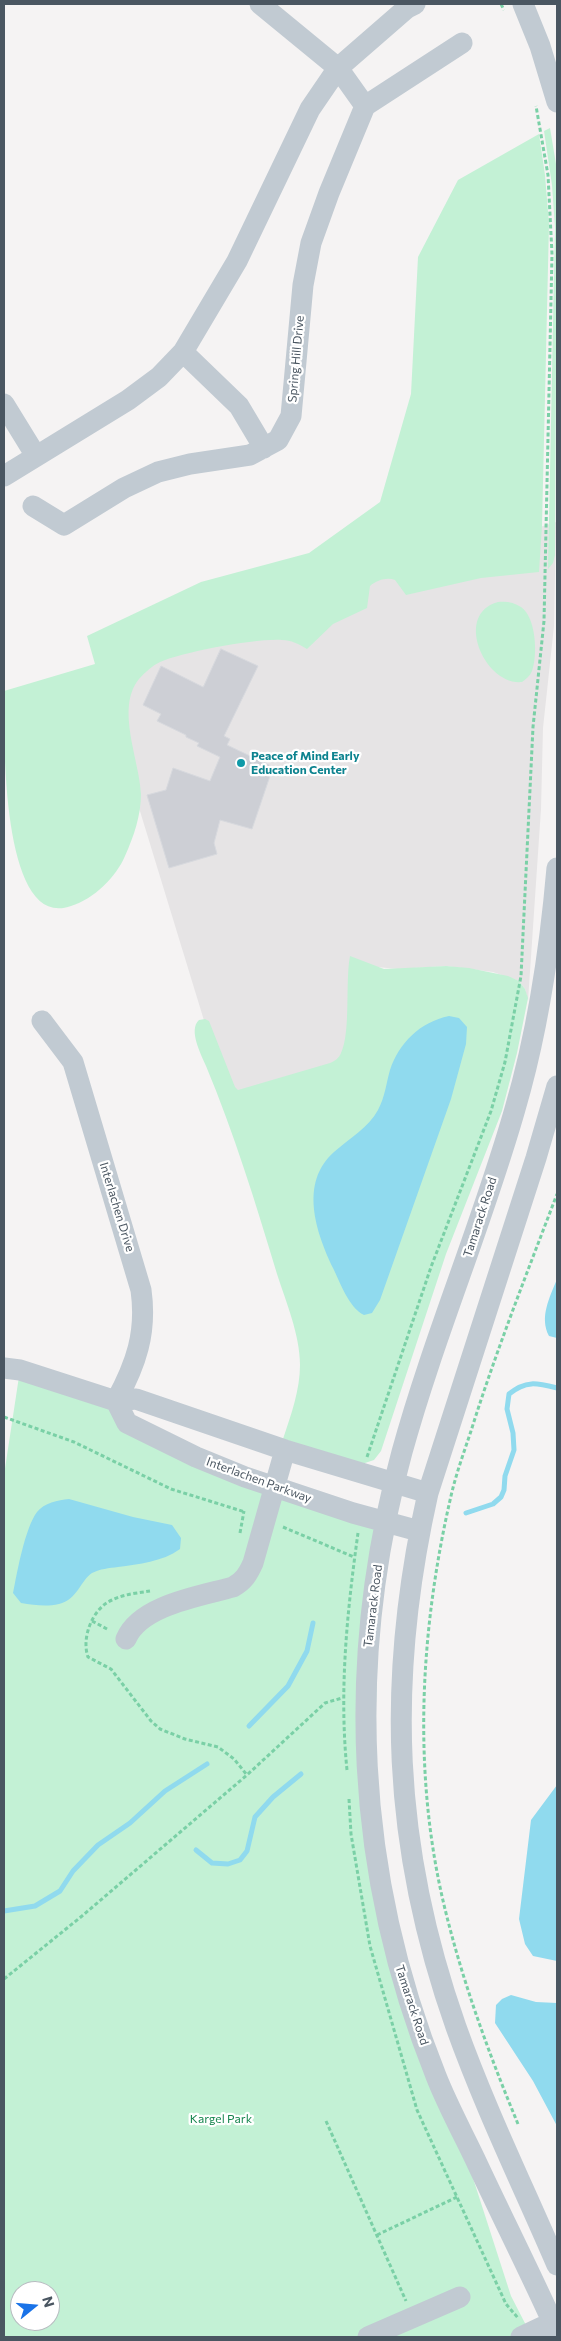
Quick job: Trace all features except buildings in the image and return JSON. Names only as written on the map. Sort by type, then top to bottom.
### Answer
[{"type":"street","points":[[260,4],[338,68],[365,106],[462,43]]},
{"type":"street","points":[[4,476],[136,394],[159,377],[182,352],[237,262],[310,109],[338,68],[407,8],[415,4]]},
{"type":"street","points":[[515,10],[540,46],[557,102]]},
{"type":"street","name":"Spring Hill Drive","points":[[33,506],[64,525],[124,488],[158,472],[190,464],[250,455],[278,440],[291,416],[303,285],[311,242],[365,106]]},
{"type":"street","points":[[182,352],[239,406],[264,448]]},
{"type":"street","points":[[4,404],[36,456]]},
{"type":"street","name":"Tamarack Road","points":[[556,2325],[436,2077],[410,2000],[385,1911],[372,1836],[366,1752],[366,1690],[372,1598],[385,1521],[413,1417],[515,1110],[552,953],[557,868]]},
{"type":"street","name":"Interlachen Drive","points":[[42,1021],[73,1062],[141,1290],[144,1310],[142,1336],[132,1371],[116,1402]]},
{"type":"street","points":[[557,1086],[528,1185],[428,1493],[419,1532],[407,1604],[401,1685],[403,1795],[414,1874],[430,1943],[456,2028],[469,2062],[557,2264]]},
{"type":"street","points":[[4,1368],[20,1370],[116,1402],[136,1399],[285,1450],[428,1493]]},
{"type":"street","name":"Interlachen Parkway","points":[[116,1402],[127,1422],[196,1457],[273,1486],[419,1532]]},
{"type":"street","points":[[126,1639],[135,1626],[156,1610],[233,1587],[241,1582],[253,1563],[273,1486],[285,1450]]},
{"type":"street","points":[[368,2337],[460,2297]]},
{"type":"street","points":[[521,2337],[556,2325]]},
{"type":"path","points":[[501,4],[515,10]]},
{"type":"path","points":[[366,1463],[440,1242],[491,1111],[503,1068],[519,987],[527,877],[533,726],[544,621],[552,254],[548,175],[535,100]]},
{"type":"path","points":[[520,2131],[476,2017],[444,1906],[431,1830],[427,1791],[424,1679],[431,1603],[451,1494],[486,1382],[557,1194]]},
{"type":"path","points":[[4,1417],[74,1442],[171,1489],[244,1511],[354,1557]]},
{"type":"path","points":[[239,1539],[244,1511]]},
{"type":"path","points":[[154,1590],[120,1597],[108,1602],[101,1608],[94,1617],[87,1636],[88,1657],[111,1669],[151,1722],[160,1729],[185,1739],[218,1747],[234,1759],[247,1775]]},
{"type":"path","points":[[4,1979],[82,1916],[247,1775],[324,1703],[342,1698]]},
{"type":"path","points":[[326,2121],[414,2317]]},
{"type":"path","points":[[377,2235],[457,2197]]},
{"type":"shaded area","points":[[556,522],[554,626],[543,728],[541,809],[528,1001],[525,989],[519,981],[493,972],[446,966],[398,969],[377,967],[355,1074],[232,1112],[95,664]]},
{"type":"green space","points":[[550,128],[557,170],[555,555],[553,563],[548,569],[555,228],[552,185],[544,131]]},
{"type":"green space","points":[[539,134],[549,224],[542,526],[539,572],[481,578],[406,595],[395,580],[382,580],[370,586],[367,608],[333,624],[307,649],[285,640],[256,641],[220,646],[185,654],[154,665],[139,679],[132,691],[129,705],[131,735],[141,794],[140,810],[125,856],[116,872],[96,893],[71,906],[48,906],[31,889],[19,861],[11,824],[6,785],[4,691],[95,664],[87,636],[201,582],[309,553],[380,502],[411,394],[418,257],[458,180]]},
{"type":"green space","points":[[498,602],[510,602],[521,607],[526,612],[533,627],[534,664],[530,674],[522,682],[508,680],[496,673],[486,662],[479,648],[476,634],[478,620],[485,609]]},
{"type":"green space","points":[[350,956],[384,969],[446,966],[469,968],[508,976],[519,981],[525,989],[528,998],[517,1053],[502,1111],[446,1254],[381,1451],[374,1460],[362,1464],[283,1439],[298,1384],[300,1365],[298,1342],[244,1169],[195,1036],[196,1024],[199,1020],[205,1019],[209,1021],[235,1087],[238,1090],[332,1062],[341,1053],[346,1033]]},
{"type":"green space","name":"Kargel Park","points":[[20,1370],[116,1401],[127,1423],[385,1521],[381,1542],[372,1836],[451,2110],[511,2296],[530,2333],[521,2337],[4,2337],[4,1475]]},
{"type":"water","points":[[449,1016],[459,1018],[467,1027],[466,1044],[451,1099],[380,1300],[372,1313],[364,1315],[354,1307],[346,1294],[321,1239],[314,1208],[317,1178],[323,1164],[334,1152],[364,1128],[378,1110],[394,1060],[405,1043],[412,1035],[429,1023]]},
{"type":"water","points":[[557,1279],[557,1338],[549,1336],[546,1329],[545,1314]]},
{"type":"water","points":[[69,1499],[133,1517],[172,1525],[181,1538],[180,1549],[158,1560],[92,1573],[65,1602],[45,1606],[21,1603],[13,1593],[22,1551],[33,1519],[43,1506]]},
{"type":"water","points":[[557,1785],[557,1961],[533,1956],[525,1944],[519,1919],[531,1820]]},
{"type":"water","points":[[511,1995],[536,2002],[557,2003],[557,2126],[533,2081],[495,2023],[496,2005],[502,1999]]},
{"type":"waterway","points":[[466,1513],[493,1504],[501,1497],[504,1490],[505,1476],[514,1450],[513,1433],[507,1409],[509,1394],[521,1386],[532,1384],[557,1388]]},
{"type":"waterway","points":[[249,1726],[288,1686],[307,1651],[313,1623]]},
{"type":"waterway","points":[[4,1911],[35,1906],[60,1891],[73,1871],[98,1845],[130,1823],[165,1791],[207,1764]]},
{"type":"waterway","points":[[196,1850],[212,1863],[228,1864],[240,1860],[247,1851],[255,1817],[273,1797],[301,1774]]},
{"type":"place","name":"Peace of Mind Early Education Center","points":[[241,763]]}]
